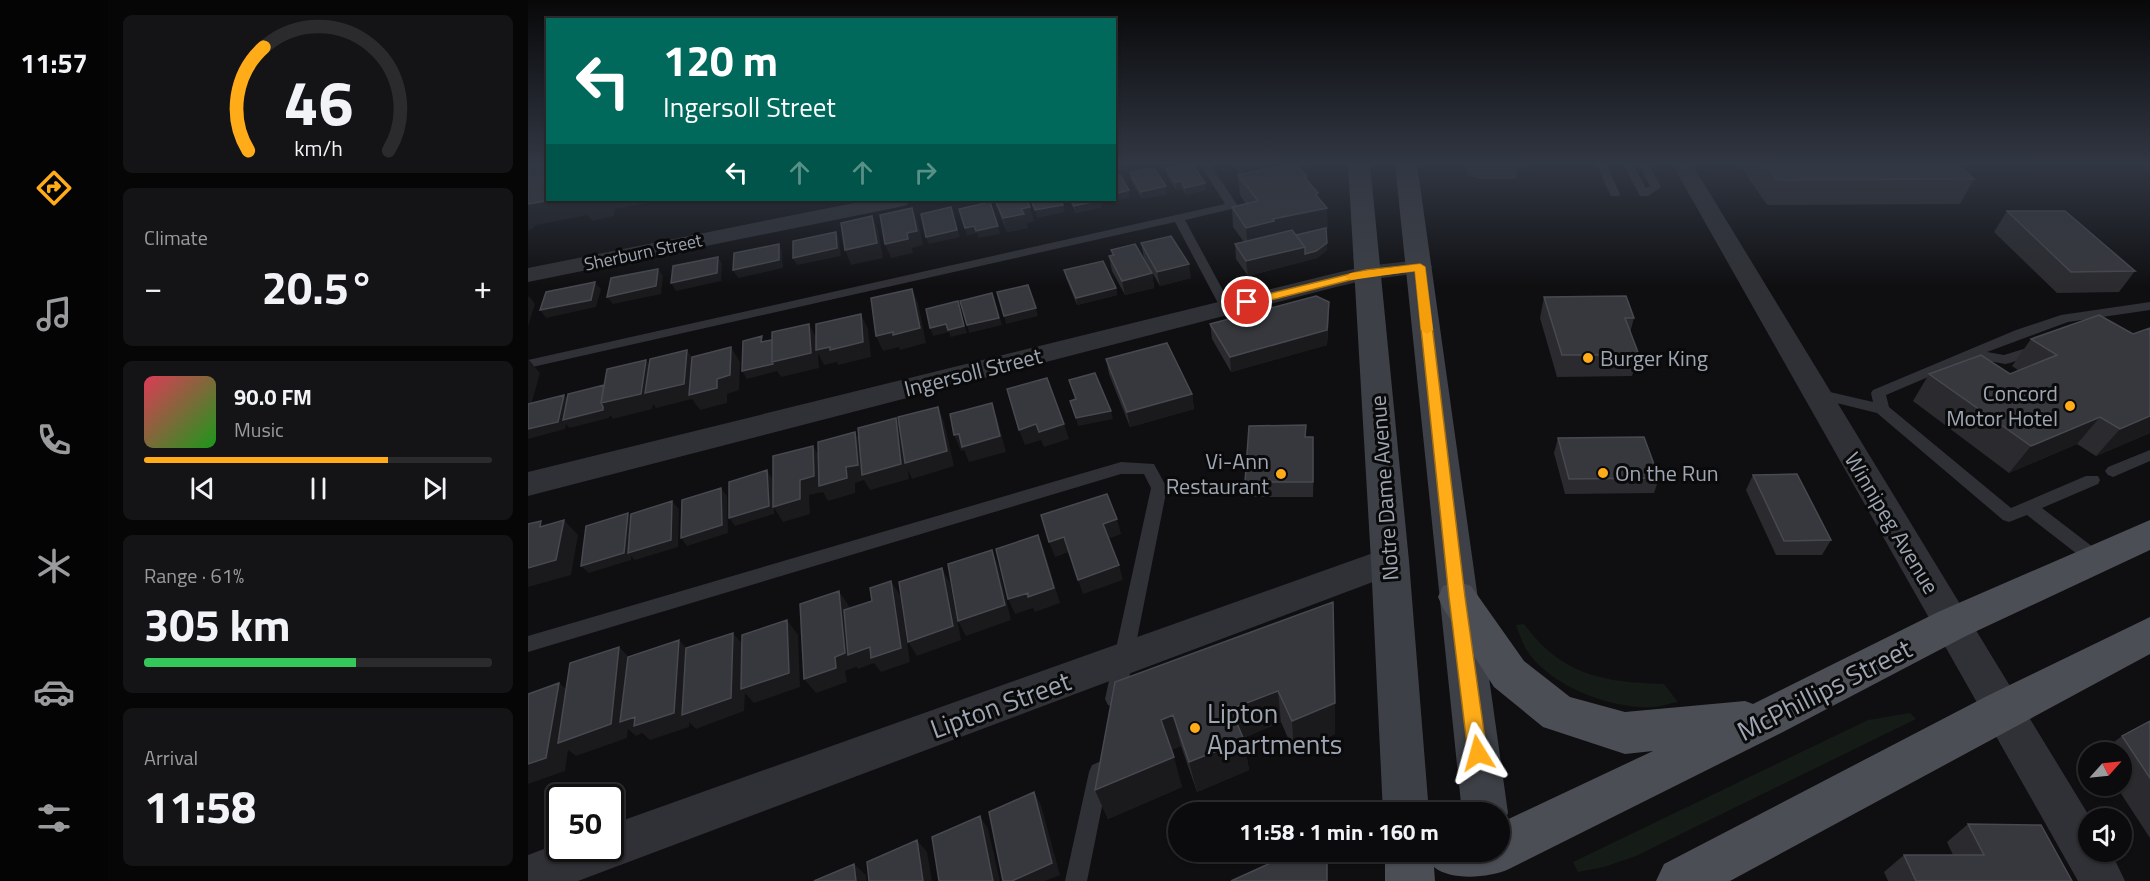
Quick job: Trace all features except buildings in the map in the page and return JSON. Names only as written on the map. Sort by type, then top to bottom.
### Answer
[{"type":"main road","name":"Notre Dame Avenue","points":[[1362,205],[1390,561],[1405,802]]},
{"type":"main road","points":[[1412,205],[1457,597],[1484,802]]},
{"type":"main road","name":"McPhillips Street","points":[[1510,843],[1768,718],[1952,624],[2150,534]]},
{"type":"main road","points":[[1457,597],[1509,674],[1558,713],[1625,733],[1768,718]]},
{"type":"main road","points":[[1681,881],[2150,634]]},
{"type":"main road","points":[[1409,862],[1410,881]]},
{"type":"main road","points":[[1492,862],[1495,881]]},
{"type":"street","name":"Sherburn Street","points":[[528,275],[874,205]]},
{"type":"street","name":"Winnipeg Avenue","points":[[1706,205],[2103,881]]},
{"type":"street","name":"Ingersoll Street","points":[[528,484],[1366,273],[1420,267]]},
{"type":"street","name":"Lipton Street","points":[[624,842],[1390,561]]},
{"type":"street","points":[[528,877],[569,862]]},
{"type":"lane","points":[[528,364],[1231,205]]},
{"type":"lane","points":[[1178,218],[1226,308]]},
{"type":"lane","points":[[1882,409],[1878,393],[1972,354],[2068,323],[2149,307]]},
{"type":"lane","points":[[1972,354],[2005,360],[2036,349]]},
{"type":"lane","points":[[1815,393],[1882,409],[2009,516],[2092,480]]},
{"type":"lane","points":[[2113,471],[2150,455]]},
{"type":"lane","points":[[528,644],[1121,468],[1149,468],[1159,488],[1111,716]]},
{"type":"lane","points":[[2031,508],[2096,558]]},
{"type":"lane","points":[[1076,881],[1102,760]]},
{"type":"shaded area","points":[[1524,624],[1554,655],[1569,665],[1603,678],[1664,684],[1678,702],[1655,707],[1622,705],[1604,701],[1570,687],[1541,667],[1530,655],[1516,625]]},
{"type":"shaded area","points":[[1910,713],[1916,719],[1636,856],[1604,867],[1578,872],[1573,862],[1868,720]]},
{"type":"slow traffic","points":[[1351,277],[1366,273],[1420,267],[1427,330]]},
{"type":"place","name":"Burger King","points":[[1588,358]]},
{"type":"place","name":"Concord Motor Hotel","points":[[2070,406]]},
{"type":"place","name":"On the Run","points":[[1603,473]]},
{"type":"place","name":"Vi-Ann Restaurant","points":[[1281,474]]},
{"type":"place","name":"Lipton Apartments","points":[[1195,728]]},
{"type":"route","points":[[1247,302],[1366,273],[1420,267],[1457,597],[1478,753]]}]
